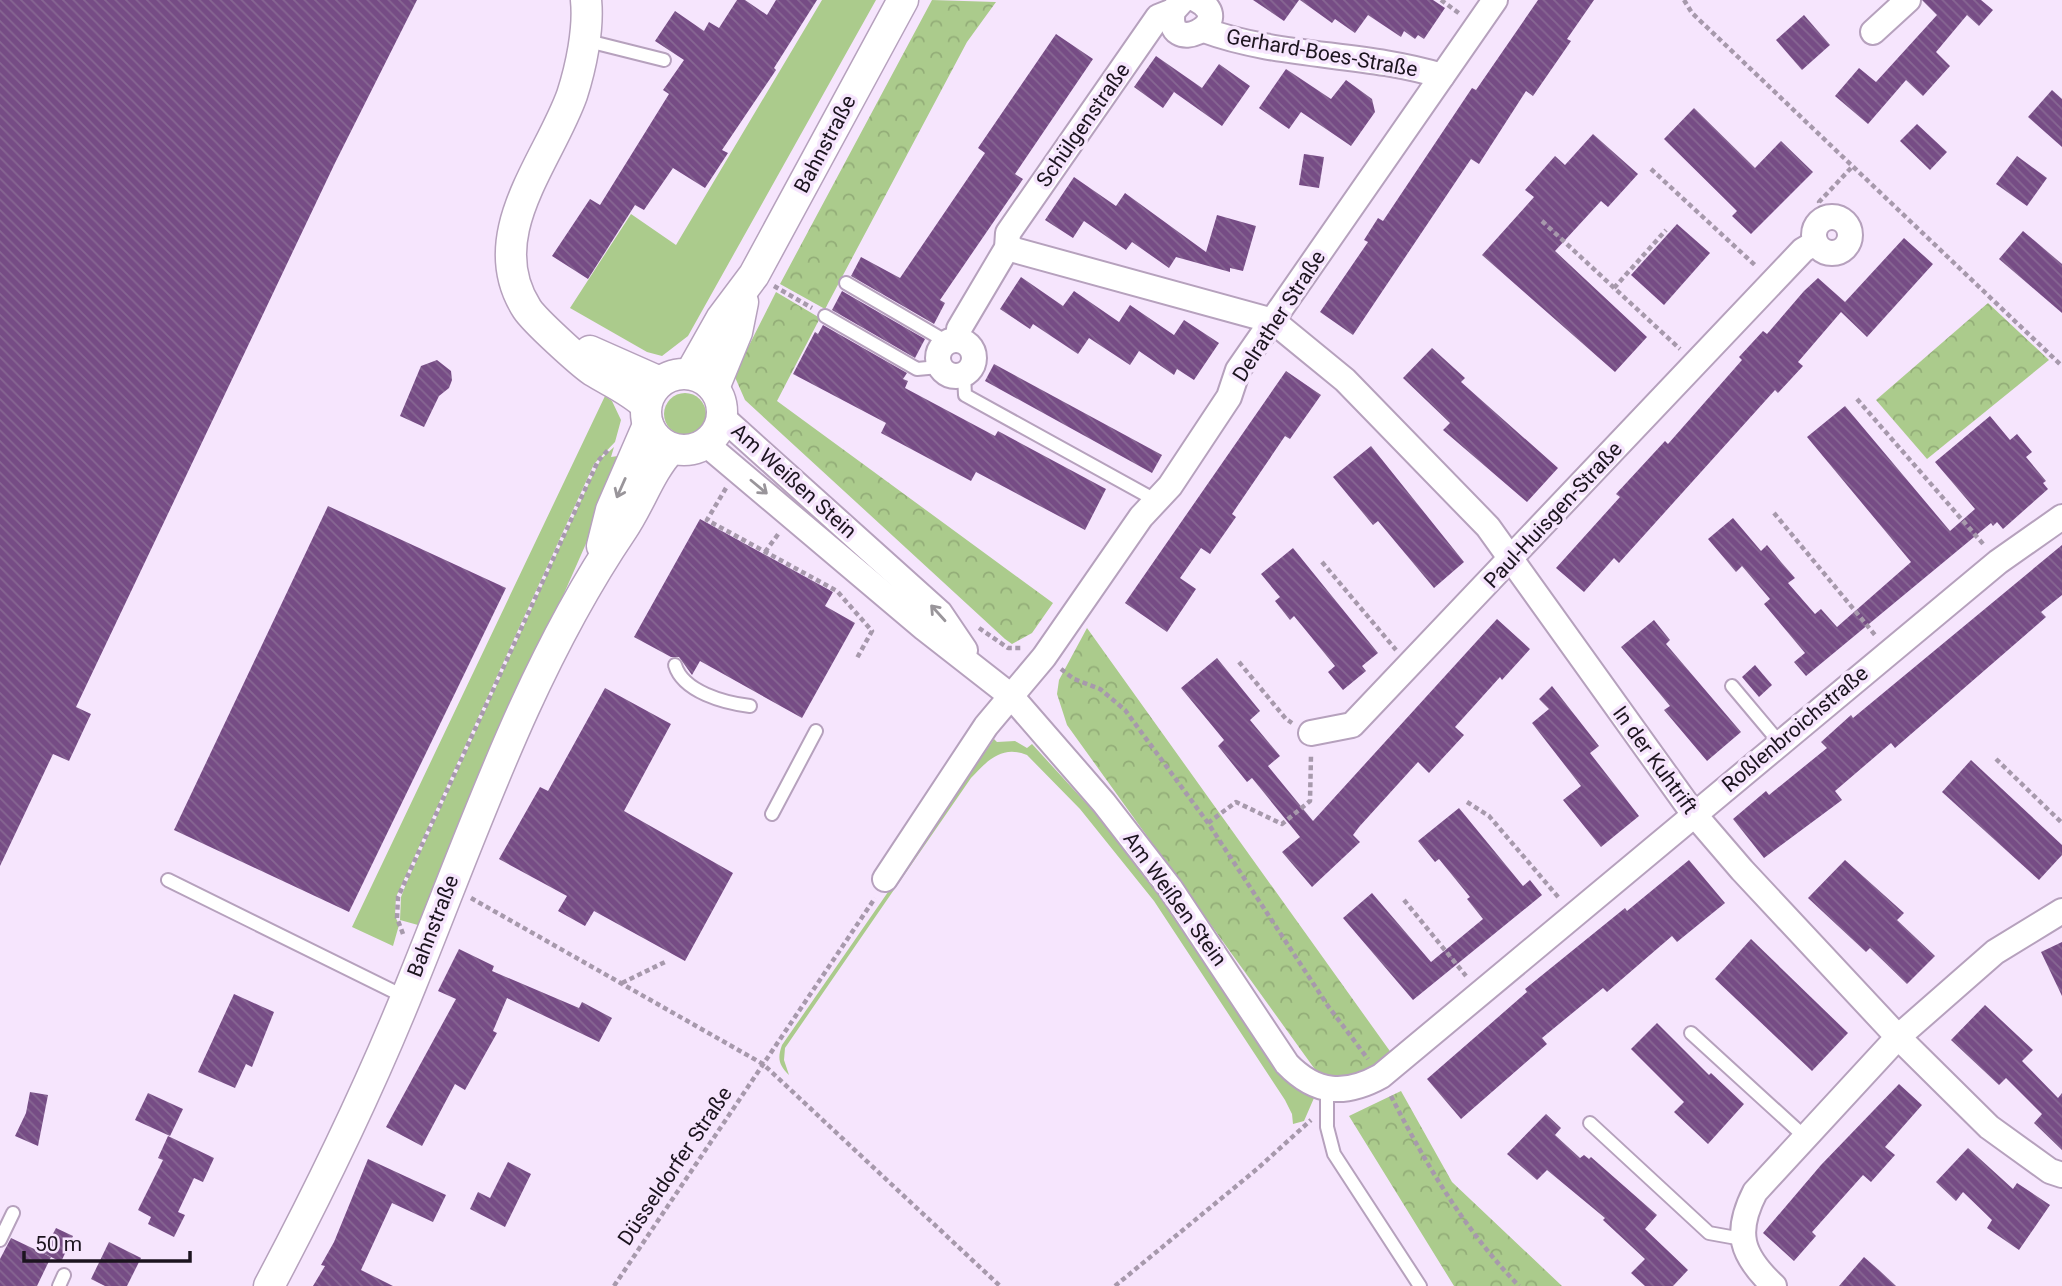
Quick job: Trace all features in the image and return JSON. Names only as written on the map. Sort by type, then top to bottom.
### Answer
[{"type":"street","points":[[586,0],[584,40],[572,94],[519,210],[511,240],[512,270],[526,308],[565,344],[603,355],[651,404],[658,441],[671,449],[693,450],[706,444],[717,432],[722,417],[721,401],[702,381],[674,375],[651,404]]},
{"type":"street","name":"Bahnstraße","points":[[702,381],[737,332],[750,281],[903,0]]},
{"type":"street","name":"Gerhard-Boes-Straße","points":[[1179,6],[1173,23],[1181,33],[1193,36],[1204,30],[1208,13],[1197,0]]},
{"type":"street","name":"Delrather Straße","points":[[886,879],[986,726],[1044,657],[1141,517],[1170,486],[1229,397],[1238,370],[1496,0]]},
{"type":"street","points":[[1873,33],[1908,0]]},
{"type":"street","name":"Schülgenstraße","points":[[939,367],[938,353],[953,341],[1007,248],[1008,233],[1158,17],[1179,6]]},
{"type":"street","name":"Gerhard-Boes-Straße","points":[[1204,30],[1234,41],[1408,66],[1441,76]]},
{"type":"street","points":[[1815,243],[1830,254],[1842,251],[1849,241],[1846,224],[1836,217],[1824,219]]},
{"type":"street","name":"Paul-Huisgen-Straße","points":[[1311,733],[1352,725],[1410,667],[1803,250],[1815,243],[1815,227],[1824,219]]},
{"type":"street","points":[[1007,248],[1272,321]]},
{"type":"street","name":"In der Kuhtrift","points":[[1272,321],[1345,380],[1488,527],[1693,813],[1742,870],[1898,1037],[1989,1127],[2050,1171],[2062,1175]]},
{"type":"street","points":[[939,367],[950,376],[964,375],[972,367],[974,356],[969,345],[953,341]]},
{"type":"street","name":"Bahnstraße","points":[[597,566],[611,510],[651,404]]},
{"type":"street","name":"Am Weißen Stein","points":[[722,417],[940,613],[977,668]]},
{"type":"street","name":"Am Weißen Stein","points":[[706,444],[924,628],[1011,696],[1104,803],[1170,888],[1287,1063],[1299,1077],[1328,1095]]},
{"type":"street","name":"Bahnstraße","points":[[270,1286],[406,997],[448,886],[524,710],[597,566],[638,506],[662,459],[671,449]]},
{"type":"street","name":"Roßlenbroichstraße","points":[[1381,1076],[1888,652],[1998,562],[2062,517]]},
{"type":"street","points":[[1774,1286],[1749,1259],[1742,1239],[1744,1213],[1755,1192],[1898,1037],[1995,952],[2062,911]]},
{"type":"street","points":[[1328,1095],[1362,1086],[1381,1076]]},
{"type":"lane","points":[[584,40],[664,60]]},
{"type":"lane","points":[[846,283],[953,341]]},
{"type":"lane","points":[[825,316],[917,369],[939,367]]},
{"type":"lane","points":[[964,375],[965,395],[1157,501]]},
{"type":"lane","points":[[675,665],[678,673],[694,687],[729,703],[750,706]]},
{"type":"lane","points":[[1732,686],[1779,742]]},
{"type":"lane","points":[[772,814],[816,731]]},
{"type":"lane","points":[[168,880],[406,997]]},
{"type":"lane","points":[[1691,1033],[1806,1138]]},
{"type":"lane","points":[[1328,1095],[1327,1127],[1334,1154],[1420,1286]]},
{"type":"lane","points":[[1590,1123],[1709,1233],[1742,1239]]},
{"type":"lane","points":[[0,1240],[13,1213]]},
{"type":"path","points":[[1684,0],[1692,13],[1851,168],[2062,366]]},
{"type":"path","points":[[1824,219],[1819,202],[1851,168]]},
{"type":"path","points":[[1651,169],[1773,282]]},
{"type":"path","points":[[1542,221],[1696,363]]},
{"type":"path","points":[[1614,288],[1666,230]]},
{"type":"path","points":[[750,281],[825,316]]},
{"type":"path","points":[[1857,399],[1998,562]]},
{"type":"path","points":[[730,481],[707,520],[837,591],[872,631],[857,658]]},
{"type":"path","name":"Roßlenbroichstraße","points":[[1774,513],[1888,652]]},
{"type":"path","points":[[1322,562],[1410,667]]},
{"type":"path","points":[[860,618],[866,611]]},
{"type":"path","points":[[1044,657],[1074,679],[1100,689],[1125,710],[1208,823],[1328,1006],[1381,1076],[1448,1194],[1487,1252],[1519,1286]]},
{"type":"path","points":[[1208,823],[1236,802],[1282,824],[1310,801],[1311,733],[1286,719],[1239,662]]},
{"type":"path","points":[[1996,759],[2062,822]]},
{"type":"path","points":[[1467,802],[1489,816],[1573,915]]},
{"type":"path","name":"Düsseldorfer Straße","points":[[614,1286],[886,879]]},
{"type":"path","points":[[448,886],[763,1064],[1000,1286]]},
{"type":"path","points":[[1404,901],[1480,993]]},
{"type":"path","points":[[621,983],[666,962]]},
{"type":"path","points":[[1115,1286],[1256,1170],[1328,1095]]},
{"type":"green space","points":[[822,0],[876,0],[688,336],[662,356],[647,352],[570,308],[631,214],[676,245]]},
{"type":"green space","points":[[932,0],[996,2],[967,42],[825,309],[780,284]]},
{"type":"green space","points":[[776,292],[820,318],[777,401],[1053,603],[1032,633],[1012,644],[1005,639],[745,400],[734,375]]},
{"type":"green space","points":[[1988,303],[2049,360],[1927,459],[1876,400]]},
{"type":"green space","points":[[685,393],[700,399],[706,414],[700,429],[685,435],[670,429],[664,414],[670,399]]},
{"type":"green space","points":[[605,396],[612,401],[621,420],[615,442],[594,464],[396,897],[395,916],[399,925],[393,946],[352,927]]},
{"type":"green space","points":[[614,447],[611,457],[625,455],[418,925],[400,920],[401,897],[406,884],[590,481],[601,459]]},
{"type":"green space","points":[[1087,628],[1392,1054],[1365,1073],[1351,1078],[1319,1075],[1067,725],[1057,694],[1059,680]]},
{"type":"green space","points":[[994,739],[997,742],[1015,741],[1027,748],[1032,744],[1096,814],[1160,895],[1279,1072],[1290,1084],[1314,1098],[1304,1121],[1293,1124],[1292,1114],[1285,1100],[1154,901],[1080,809],[1027,755],[1018,752],[996,756],[971,778],[785,1048],[784,1060],[789,1075],[779,1058],[782,1045]]},
{"type":"green space","points":[[1401,1091],[1452,1182],[1562,1286],[1454,1286],[1349,1116]]},
{"type":"building","points":[[0,0],[417,0],[335,163],[76,707],[91,714],[69,761],[53,754],[0,866]]},
{"type":"building","points":[[737,0],[745,0],[767,15],[776,0],[817,0],[774,68],[776,70],[722,150],[728,153],[705,188],[673,168],[644,210],[635,205],[588,279],[552,256],[590,199],[600,205],[669,94],[663,90],[684,60],[655,41],[675,11],[704,31],[709,22],[719,28]]},
{"type":"building","points":[[1253,0],[1299,0],[1284,21]]},
{"type":"building","points":[[1300,0],[1433,0],[1445,8],[1424,39],[1418,35],[1415,39],[1404,31],[1401,37],[1368,15],[1355,33],[1335,19],[1332,23]]},
{"type":"building","points":[[1538,0],[1594,0],[1567,39],[1571,41],[1533,96],[1526,91],[1479,164],[1471,159],[1353,335],[1320,312],[1368,242],[1364,240],[1378,218],[1383,221],[1472,88],[1476,90]]},
{"type":"building","points":[[1922,0],[1981,0],[1993,10],[1979,26],[1967,15],[1936,52],[1950,66],[1923,96],[1906,80],[1868,124],[1835,96],[1859,68],[1876,82],[1937,15]]},
{"type":"building","points":[[1804,15],[1830,45],[1802,70],[1776,40]]},
{"type":"building","points":[[1056,34],[1093,59],[1015,174],[1023,179],[940,300],[945,303],[934,324],[851,276],[861,257],[900,278],[985,153],[978,148]]},
{"type":"building","points":[[1156,56],[1202,88],[1219,64],[1250,86],[1222,126],[1174,92],[1163,108],[1134,87]]},
{"type":"building","points":[[1286,69],[1331,99],[1346,80],[1372,99],[1375,112],[1351,146],[1301,112],[1289,129],[1259,108]]},
{"type":"building","points":[[2052,90],[2062,99],[2062,147],[2028,117]]},
{"type":"building","points":[[1694,108],[1755,168],[1781,141],[1813,172],[1751,234],[1732,216],[1737,211],[1664,139]]},
{"type":"building","points":[[1917,124],[1947,152],[1930,170],[1900,141]]},
{"type":"building","points":[[1593,134],[1638,174],[1608,207],[1601,201],[1555,251],[1647,337],[1615,372],[1482,255],[1534,197],[1525,190],[1555,156],[1565,165]]},
{"type":"building","points":[[1304,154],[1324,157],[1319,188],[1299,185]]},
{"type":"building","points":[[2017,156],[2047,178],[2027,206],[1996,184]]},
{"type":"building","points":[[1074,177],[1116,206],[1125,193],[1206,252],[1217,215],[1256,226],[1243,271],[1230,268],[1230,272],[1176,257],[1169,268],[1132,242],[1126,250],[1084,221],[1073,238],[1045,220]]},
{"type":"building","points":[[1677,224],[1710,253],[1664,305],[1631,275]]},
{"type":"building","points":[[2023,231],[2062,264],[2062,313],[1999,259]]},
{"type":"building","points":[[1904,238],[1933,264],[1867,337],[1841,312],[1798,362],[1803,366],[1778,393],[1775,390],[1619,563],[1614,558],[1584,592],[1556,568],[1620,497],[1616,494],[1665,441],[1668,444],[1742,360],[1739,357],[1763,331],[1767,334],[1804,291],[1818,278],[1845,302]]},
{"type":"building","points":[[1021,277],[1063,306],[1074,291],[1119,322],[1130,305],[1174,335],[1184,320],[1219,343],[1194,380],[1177,369],[1174,375],[1139,351],[1130,365],[1089,338],[1078,354],[1033,324],[1030,329],[1000,309]]},
{"type":"building","points":[[842,291],[925,339],[915,358],[832,310]]},
{"type":"building","points":[[823,325],[907,373],[903,379],[908,381],[905,388],[995,436],[998,431],[1106,489],[1085,530],[976,472],[971,481],[881,433],[886,423],[793,374],[815,332],[818,334]]},
{"type":"building","points":[[1432,348],[1465,378],[1461,382],[1558,468],[1527,502],[1443,430],[1450,423],[1403,378]]},
{"type":"building","points":[[437,360],[451,371],[452,380],[449,388],[439,396],[424,427],[400,416],[421,366]]},
{"type":"building","points":[[994,364],[1162,455],[1152,473],[985,381]]},
{"type":"building","points":[[1286,371],[1321,395],[1290,439],[1285,436],[1232,514],[1236,517],[1210,554],[1201,548],[1180,578],[1196,589],[1167,632],[1125,603]]},
{"type":"building","points":[[1845,406],[1950,531],[1975,509],[1935,462],[1990,416],[2010,440],[2017,434],[2032,452],[2026,457],[2046,481],[2043,483],[2048,489],[2003,529],[1997,522],[1993,526],[1991,523],[1806,676],[1794,662],[1805,653],[1764,604],[1770,599],[1742,566],[1736,572],[1708,539],[1733,518],[1761,551],[1767,545],[1795,578],[1788,583],[1815,614],[1821,609],[1837,627],[1911,562],[1807,437]]},
{"type":"building","points":[[1371,446],[1464,562],[1434,588],[1378,521],[1373,525],[1333,477]]},
{"type":"building","points":[[328,506],[506,588],[349,912],[174,830]]},
{"type":"building","points":[[700,519],[833,592],[825,606],[855,623],[802,718],[700,661],[692,675],[679,657],[671,657],[634,637]]},
{"type":"building","points":[[2062,545],[2062,595],[2041,612],[2046,617],[1895,748],[1891,743],[1835,791],[1842,800],[1764,858],[1733,819],[1766,791],[1769,795],[1827,748],[1821,742],[1851,715],[1853,718]]},
{"type":"building","points":[[1293,548],[1378,653],[1362,666],[1366,671],[1343,690],[1328,672],[1335,666],[1294,616],[1290,620],[1275,601],[1280,597],[1261,574]]},
{"type":"building","points":[[1497,619],[1530,649],[1502,680],[1500,677],[1455,727],[1464,735],[1429,773],[1418,762],[1353,835],[1360,842],[1312,887],[1282,852],[1300,837],[1252,778],[1247,782],[1218,746],[1224,740],[1181,688],[1217,658],[1260,711],[1250,720],[1280,756],[1268,766],[1313,821]]},
{"type":"building","points":[[1654,620],[1670,640],[1666,644],[1741,732],[1707,761],[1664,710],[1670,706],[1621,647]]},
{"type":"building","points":[[1755,665],[1772,685],[1759,697],[1742,677]]},
{"type":"building","points":[[1552,686],[1599,746],[1590,753],[1639,816],[1601,847],[1563,800],[1581,786],[1532,723],[1549,709],[1539,699]]},
{"type":"building","points":[[605,688],[671,724],[624,811],[733,873],[685,961],[594,911],[585,926],[558,911],[567,896],[499,859],[540,787],[548,791]]},
{"type":"building","points":[[1971,760],[2062,845],[2062,855],[2039,880],[1942,792]]},
{"type":"building","points":[[1459,808],[1523,886],[1530,880],[1542,895],[1413,1000],[1343,918],[1372,893],[1431,962],[1483,919],[1467,899],[1470,897],[1439,859],[1435,862],[1418,841]]},
{"type":"building","points":[[1689,860],[1725,903],[1677,942],[1672,936],[1607,992],[1603,988],[1542,1038],[1547,1044],[1461,1119],[1427,1079],[1527,992],[1525,989]]},
{"type":"building","points":[[1845,860],[1904,913],[1897,920],[1935,956],[1907,984],[1870,948],[1866,952],[1808,898]]},
{"type":"building","points":[[1751,939],[1848,1033],[1812,1071],[1715,979]]},
{"type":"building","points":[[2062,942],[2062,996],[2041,952]]},
{"type":"building","points":[[459,949],[494,966],[492,971],[579,1008],[582,1002],[612,1018],[599,1042],[507,998],[493,1031],[497,1033],[465,1090],[455,1084],[422,1146],[386,1127],[456,999],[438,991]]},
{"type":"building","points":[[234,994],[274,1012],[252,1067],[246,1064],[235,1088],[198,1072]]},
{"type":"building","points":[[1985,1005],[2033,1050],[2022,1061],[2058,1098],[2062,1093],[2062,1150],[2034,1123],[2042,1114],[2006,1078],[1999,1085],[1951,1040]]},
{"type":"building","points":[[1657,1023],[1709,1075],[1711,1073],[1744,1104],[1708,1144],[1674,1112],[1684,1102],[1631,1049]]},
{"type":"building","points":[[1899,1084],[1922,1105],[1885,1147],[1895,1155],[1871,1182],[1863,1175],[1812,1232],[1816,1236],[1794,1261],[1763,1233],[1821,1165]]},
{"type":"building","points":[[30,1092],[48,1095],[38,1146],[15,1136],[26,1113]]},
{"type":"building","points":[[148,1093],[183,1109],[170,1136],[135,1120]]},
{"type":"building","points":[[1546,1114],[1561,1128],[1555,1135],[1580,1158],[1584,1155],[1589,1159],[1591,1157],[1657,1215],[1645,1229],[1688,1270],[1673,1286],[1645,1286],[1631,1273],[1645,1259],[1603,1220],[1605,1218],[1547,1170],[1537,1180],[1507,1154]]},
{"type":"building","points":[[168,1136],[214,1158],[203,1182],[194,1178],[178,1212],[185,1215],[174,1237],[148,1224],[151,1217],[138,1210],[163,1160],[158,1158]]},
{"type":"building","points":[[1968,1148],[2013,1189],[2017,1183],[2050,1205],[2019,1250],[1987,1228],[1992,1220],[1963,1192],[1956,1201],[1936,1182]]},
{"type":"building","points":[[368,1159],[446,1195],[433,1222],[392,1203],[361,1270],[393,1286],[313,1286],[325,1266],[321,1265],[334,1242]]},
{"type":"building","points":[[508,1162],[531,1174],[505,1227],[470,1209],[478,1192],[490,1198]]},
{"type":"building","points":[[56,1228],[73,1236],[61,1262],[43,1253]]},
{"type":"building","points":[[11,1238],[51,1257],[37,1286],[0,1286],[0,1259]]},
{"type":"building","points":[[109,1242],[141,1258],[127,1286],[105,1286],[91,1279]]},
{"type":"building","points":[[1864,1257],[1880,1271],[1896,1286],[1839,1286]]}]
